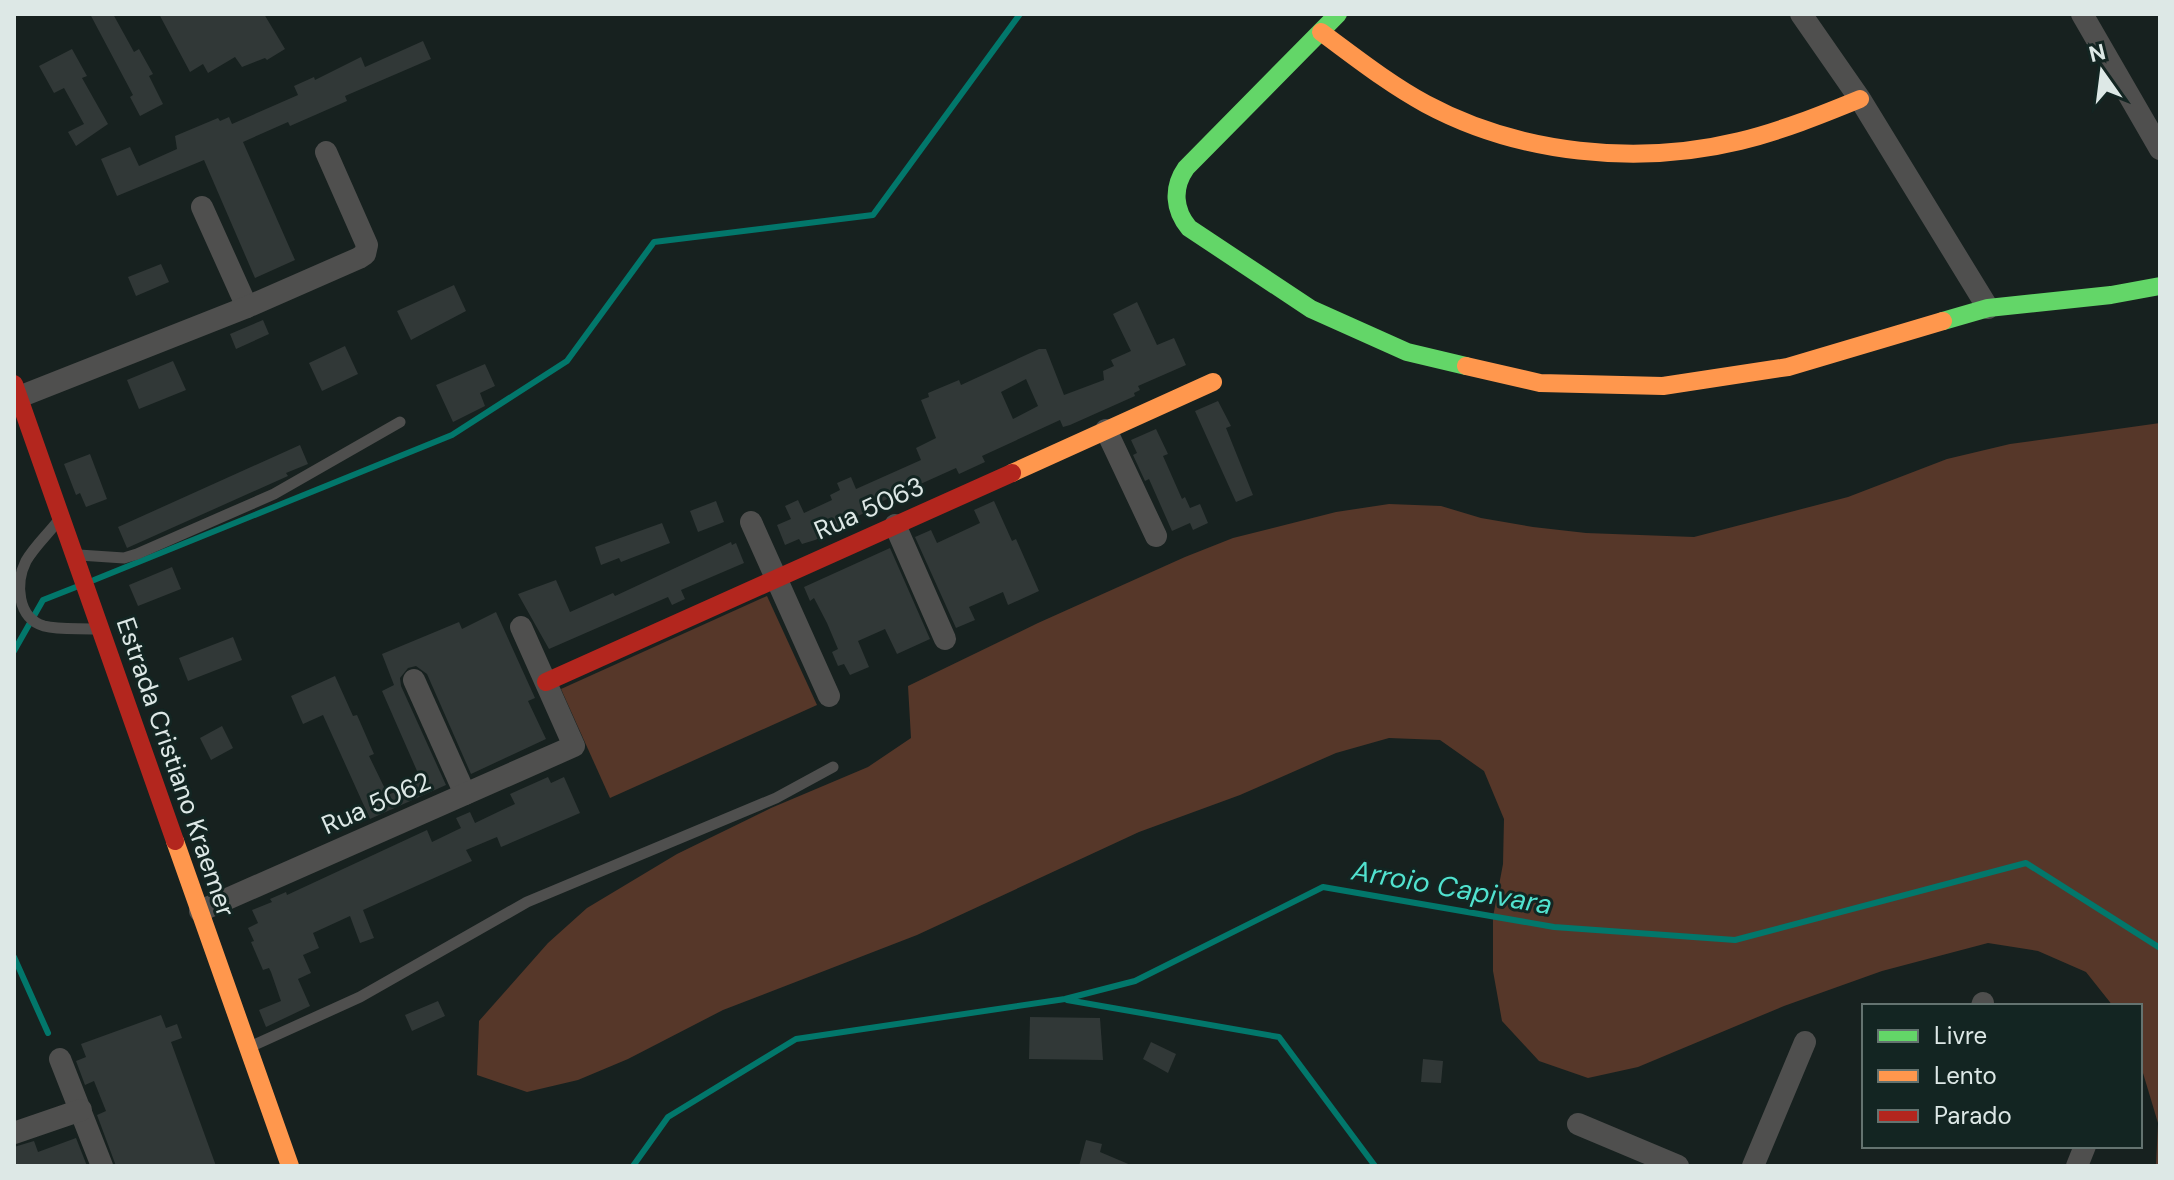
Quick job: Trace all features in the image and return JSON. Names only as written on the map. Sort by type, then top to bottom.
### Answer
[{"type":"street","points":[[1338,14],[1186,168],[1179,178],[1176,204],[1181,218],[1199,237],[1311,309],[1407,352],[1540,383],[1663,386],[1788,367],[1988,308],[2111,295],[2160,286]]},
{"type":"street","points":[[1801,14],[1860,99],[1988,308]]},
{"type":"street","points":[[2082,14],[2160,149]]},
{"type":"street","points":[[1321,32],[1383,77],[1429,105],[1467,122],[1552,145],[1605,152],[1679,152],[1724,144],[1766,134],[1860,99]]},
{"type":"street","points":[[16,391],[247,307],[365,254],[367,245],[326,152]]},
{"type":"street","points":[[202,207],[247,307]]},
{"type":"street","name":"Rua 5063","points":[[546,682],[1213,382]]},
{"type":"street","name":"Estrada Cristiano Kraemer","points":[[16,391],[290,1166]]},
{"type":"street","points":[[1106,430],[1156,536]]},
{"type":"street","points":[[751,522],[829,696]]},
{"type":"street","points":[[895,525],[945,639]]},
{"type":"street","points":[[521,627],[546,682]]},
{"type":"street","points":[[414,680],[465,794]]},
{"type":"street","name":"Rua 5062","points":[[200,911],[574,746],[546,682]]},
{"type":"street","points":[[1753,1166],[1805,1042]]},
{"type":"street","points":[[60,1059],[102,1166]]},
{"type":"street","points":[[14,1133],[81,1110]]},
{"type":"street","points":[[1578,1124],[1678,1166]]},
{"type":"lane","points":[[76,561],[124,558],[137,554],[274,494],[400,422]]},
{"type":"lane","points":[[61,518],[26,561],[20,581],[22,605],[27,616],[43,625],[100,629]]},
{"type":"lane","points":[[248,1047],[360,997],[527,902],[776,798],[833,767]]},
{"type":"shaded area","points":[[2160,423],[2160,1166],[2156,1166],[2158,1123],[2142,1070],[2142,1004],[2111,1004],[2086,972],[2038,951],[1988,943],[1882,971],[1784,1006],[1638,1067],[1588,1078],[1539,1061],[1502,1021],[1493,971],[1493,917],[1503,864],[1504,819],[1484,771],[1440,740],[1389,738],[1336,753],[1240,795],[1139,832],[917,935],[723,1010],[628,1059],[578,1080],[527,1092],[477,1075],[479,1021],[548,943],[587,908],[677,854],[771,808],[868,767],[911,738],[908,686],[1185,557],[1233,538],[1336,512],[1389,504],[1441,506],[1481,518],[1586,533],[1694,537],[1848,497],[1947,459],[2010,444]]},
{"type":"shaded area","points":[[767,596],[817,705],[610,798],[561,689]]},
{"type":"building","points":[[90,14],[113,14],[134,52],[139,49],[153,74],[149,76],[163,104],[140,116],[130,97],[133,95]]},
{"type":"building","points":[[159,14],[264,14],[285,49],[267,60],[265,58],[242,67],[235,57],[208,73],[203,64],[190,72]]},
{"type":"building","points":[[423,41],[431,59],[345,96],[347,101],[243,142],[295,260],[255,278],[204,160],[117,196],[101,159],[130,147],[139,166],[177,149],[175,136],[218,118],[220,121],[229,117],[232,124],[298,95],[294,86],[314,77],[315,80],[361,57],[365,67]]},
{"type":"building","points":[[72,49],[87,76],[82,78],[108,124],[76,146],[68,132],[84,124],[64,88],[54,93],[39,66]]},
{"type":"building","points":[[161,264],[169,282],[136,296],[128,277]]},
{"type":"building","points":[[454,285],[466,311],[411,340],[397,311]]},
{"type":"building","points":[[1137,302],[1157,345],[1174,338],[1186,365],[1138,386],[1140,390],[1134,393],[1135,396],[1070,425],[1063,427],[1060,420],[982,456],[985,462],[959,474],[956,468],[865,509],[867,512],[853,518],[855,522],[815,540],[802,544],[799,539],[785,545],[777,525],[791,519],[785,506],[798,500],[804,513],[832,500],[830,495],[840,490],[837,483],[851,477],[856,489],[921,460],[916,448],[936,438],[921,400],[929,397],[928,393],[959,380],[961,385],[1039,349],[1046,349],[1064,395],[1104,380],[1103,371],[1114,366],[1111,360],[1131,351],[1113,314]],"holes":[[[1026,379],[1038,406],[1013,419],[1001,392]]]},
{"type":"building","points":[[263,320],[269,334],[236,349],[230,334]]},
{"type":"building","points":[[345,346],[358,374],[322,391],[309,363]]},
{"type":"building","points":[[173,361],[186,390],[139,409],[127,380]]},
{"type":"building","points":[[485,364],[495,386],[480,393],[485,406],[453,422],[436,385]]},
{"type":"building","points":[[1218,401],[1231,426],[1226,428],[1253,495],[1236,502],[1195,411]]},
{"type":"building","points":[[1156,429],[1168,454],[1163,456],[1182,499],[1185,497],[1190,508],[1200,504],[1208,523],[1193,530],[1190,523],[1172,531],[1149,479],[1145,481],[1133,455],[1137,453],[1131,440]]},
{"type":"building","points":[[300,445],[308,464],[286,473],[288,476],[127,548],[118,527]]},
{"type":"building","points":[[90,454],[107,499],[86,507],[80,493],[76,495],[64,464]]},
{"type":"building","points":[[716,501],[724,522],[698,532],[690,511]]},
{"type":"building","points":[[994,501],[1012,541],[1016,539],[1039,591],[1008,605],[1003,592],[969,607],[975,620],[956,628],[915,537],[931,530],[937,543],[980,523],[974,510]]},
{"type":"building","points":[[662,523],[670,543],[621,562],[619,558],[601,565],[595,547]]},
{"type":"building","points":[[731,542],[732,545],[736,543],[744,563],[681,590],[685,599],[672,605],[668,597],[549,649],[518,594],[556,580],[570,612],[613,593],[615,596]]},
{"type":"building","points":[[890,548],[930,639],[897,654],[885,629],[858,641],[869,667],[850,675],[844,664],[838,666],[832,652],[838,649],[827,623],[814,598],[810,601],[804,587]]},
{"type":"building","points":[[172,567],[181,589],[138,606],[129,585]]},
{"type":"building","points":[[496,612],[535,698],[528,701],[546,739],[471,774],[427,674],[416,666],[408,668],[400,678],[401,686],[446,785],[370,819],[323,715],[303,724],[291,696],[335,676],[353,716],[357,715],[374,754],[369,756],[388,795],[421,780],[382,691],[394,685],[382,654],[459,622],[462,629]]},
{"type":"building","points":[[233,637],[242,660],[188,681],[179,658]]},
{"type":"building","points":[[222,726],[233,748],[211,760],[200,738]]},
{"type":"building","points":[[548,777],[551,783],[564,777],[580,813],[501,847],[497,837],[466,850],[472,861],[363,910],[374,938],[360,943],[350,916],[313,933],[319,948],[303,955],[311,973],[298,979],[310,1006],[266,1027],[259,1010],[281,1001],[269,968],[263,970],[251,942],[254,941],[248,928],[258,923],[252,910],[272,902],[270,899],[286,892],[287,895],[427,830],[432,842],[461,828],[456,818],[470,812],[475,823],[515,804],[510,794]]},
{"type":"building","points":[[438,1001],[445,1016],[412,1031],[405,1015]]},
{"type":"building","points":[[161,1015],[166,1028],[177,1024],[182,1038],[171,1042],[216,1166],[116,1166],[97,1115],[106,1111],[94,1081],[85,1085],[76,1061],[86,1057],[81,1044]]},
{"type":"building","points":[[1030,1017],[1100,1018],[1103,1060],[1029,1059]]},
{"type":"building","points":[[1151,1042],[1176,1054],[1168,1073],[1143,1059]]},
{"type":"building","points":[[1423,1059],[1443,1061],[1441,1083],[1421,1082]]},
{"type":"building","points":[[76,1138],[87,1166],[14,1166],[14,1147],[34,1141],[38,1152]]},
{"type":"building","points":[[1086,1140],[1102,1144],[1100,1152],[1133,1166],[1079,1166]]},
{"type":"waterway","points":[[94,580],[452,435],[567,361],[654,242],[873,215],[1020,14]]},
{"type":"waterway","points":[[14,651],[43,600],[76,587]]},
{"type":"waterway","name":"Arroio Capivara","points":[[633,1166],[668,1117],[796,1039],[1065,999],[1135,981],[1323,887],[1554,927],[1735,940],[2026,863],[2160,948]]},
{"type":"waterway","points":[[14,957],[48,1033]]},
{"type":"waterway","points":[[1067,1000],[1279,1037],[1375,1166]]},
{"type":"traffic: fast","points":[[1338,14],[1186,168],[1178,183],[1180,214],[1189,228],[1311,309],[1407,352],[1466,366]]},
{"type":"traffic: fast","points":[[1943,321],[1988,308],[2111,295],[2160,286]]},
{"type":"traffic: slow","points":[[1321,32],[1399,88],[1462,121],[1500,134],[1579,151],[1661,153],[1701,149],[1771,132],[1860,99]]},
{"type":"traffic: slow","points":[[1466,366],[1540,383],[1663,386],[1788,367],[1943,321]]},
{"type":"traffic: slow","points":[[1012,473],[1213,382]]},
{"type":"traffic: slow","points":[[175,841],[290,1166]]},
{"type":"traffic: jam","points":[[14,384],[175,841]]},
{"type":"traffic: jam","points":[[546,682],[1012,473]]}]
